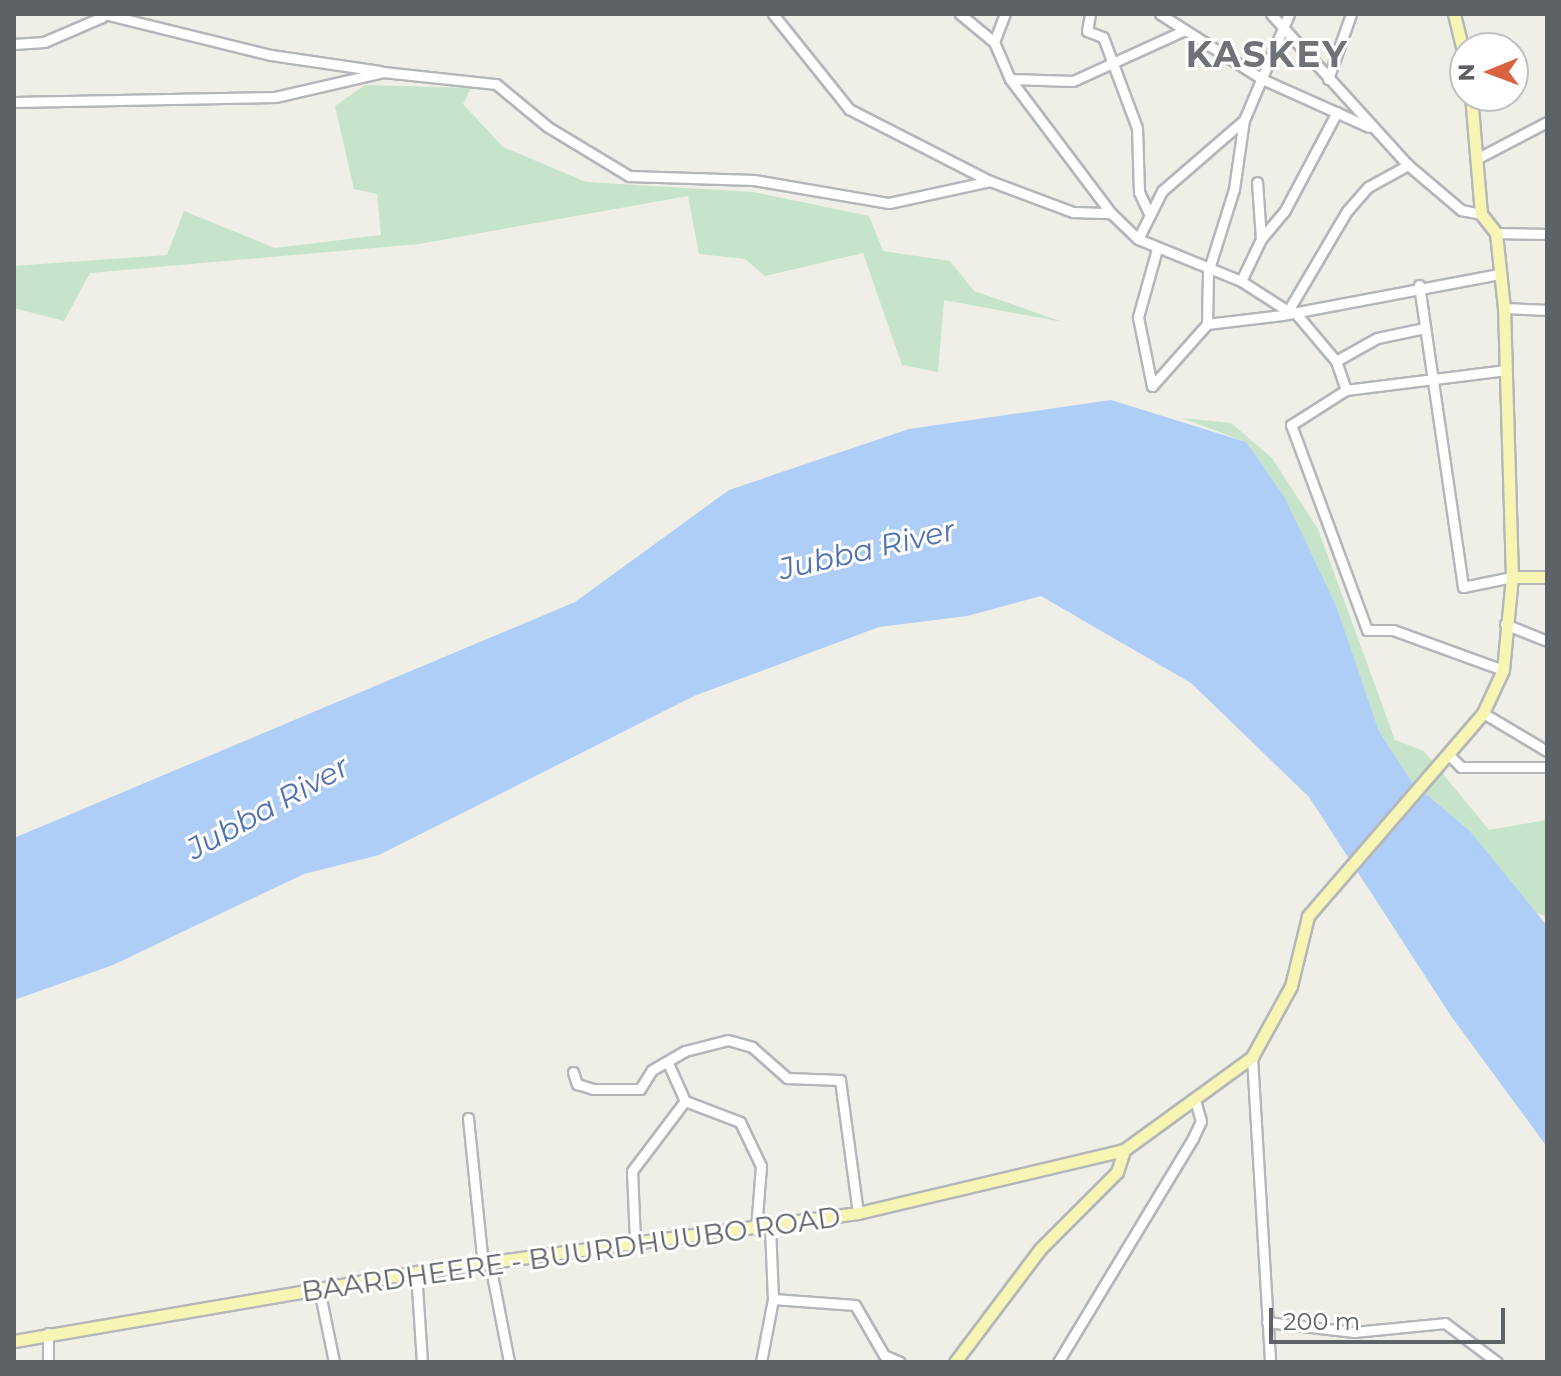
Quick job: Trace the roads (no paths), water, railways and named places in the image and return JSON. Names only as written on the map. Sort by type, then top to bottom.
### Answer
[{"type":"main road","points":[[955,1362],[1040,1249],[1117,1172],[1124,1150],[1196,1103],[1252,1057],[1291,986],[1308,916],[1334,879],[1429,779],[1483,713],[1503,670],[1505,624],[1512,577],[1504,308],[1496,233],[1481,214],[1480,157],[1473,112]]},
{"type":"main road","points":[[1512,577],[1547,577]]},
{"type":"main road","name":"BAARDHEERE - BUURDHUUBO ROAD","points":[[14,1341],[416,1272],[490,1264],[635,1240],[756,1229],[858,1213],[1124,1150]]},
{"type":"street","points":[[773,14],[849,109],[990,181],[1073,212],[1111,213]]},
{"type":"street","points":[[960,14],[994,42],[1010,79],[1111,213],[1138,239],[1208,272],[1241,281],[1289,314],[1336,361],[1346,390]]},
{"type":"street","points":[[994,42],[1005,14]]},
{"type":"street","points":[[1090,14],[1087,31],[1103,37],[1116,62],[1137,128],[1139,192],[1148,211]]},
{"type":"street","points":[[1160,14],[1262,79],[1372,129]]},
{"type":"street","points":[[1271,14],[1372,129],[1408,165],[1461,210],[1481,214]]},
{"type":"street","points":[[1157,249],[1138,317],[1152,386],[1207,324],[1208,272],[1234,189],[1244,120],[1289,14]]},
{"type":"street","points":[[1328,79],[1351,14]]},
{"type":"street","points":[[14,44],[44,42],[103,15],[383,72],[496,84],[548,127],[629,176],[754,180],[889,203],[990,181]]},
{"type":"street","points":[[1010,79],[1073,81],[1185,30]]},
{"type":"street","points":[[14,102],[275,97],[383,72]]},
{"type":"street","points":[[1241,281],[1261,239],[1337,112]]},
{"type":"street","points":[[1138,239],[1148,211],[1244,120]]},
{"type":"street","points":[[1480,157],[1547,122]]},
{"type":"street","points":[[1289,314],[1347,211],[1368,187],[1408,165]]},
{"type":"street","points":[[1257,182],[1261,239]]},
{"type":"street","points":[[1496,233],[1547,234]]},
{"type":"street","points":[[1207,324],[1289,314],[1419,285],[1499,274]]},
{"type":"street","points":[[1419,285],[1420,329],[1432,380],[1463,587],[1512,577]]},
{"type":"street","points":[[1504,308],[1547,309]]},
{"type":"street","points":[[1336,361],[1377,338],[1420,329]]},
{"type":"street","points":[[1503,670],[1393,630],[1367,630],[1291,425],[1346,390],[1506,370]]},
{"type":"street","points":[[1505,624],[1547,641]]},
{"type":"street","points":[[1483,713],[1547,751]]},
{"type":"street","points":[[1449,755],[1461,767],[1547,767]]},
{"type":"street","points":[[573,1072],[577,1084],[593,1089],[640,1089],[652,1070],[728,1040],[752,1047],[787,1078],[840,1080],[858,1213]]},
{"type":"street","points":[[1252,1057],[1270,1362]]},
{"type":"street","points":[[668,1063],[685,1101],[740,1122],[761,1166],[756,1229]]},
{"type":"street","points":[[635,1240],[632,1171],[685,1101]]},
{"type":"street","points":[[1058,1362],[1193,1138],[1201,1121],[1196,1103]]},
{"type":"street","points":[[468,1118],[482,1256],[490,1264],[509,1362]]},
{"type":"street","points":[[761,1362],[773,1299],[770,1226]]},
{"type":"street","points":[[416,1272],[422,1362]]},
{"type":"street","points":[[319,1289],[334,1362]]},
{"type":"street","points":[[773,1299],[855,1305],[884,1355],[900,1362]]},
{"type":"street","points":[[1267,1322],[1354,1332],[1445,1323],[1497,1362]]},
{"type":"street","points":[[48,1333],[48,1362]]},
{"type":"water","name":"Jubba River","points":[[1111,400],[1246,442],[1285,498],[1337,608],[1379,731],[1412,782],[1470,831],[1547,926],[1547,1147],[1451,1016],[1309,797],[1191,683],[1041,596],[967,616],[879,627],[694,696],[379,855],[304,874],[113,965],[14,1000],[14,838],[575,602],[729,490],[909,429]]},
{"type":"district","name":"KASKEY","points":[[1267,55]]}]
